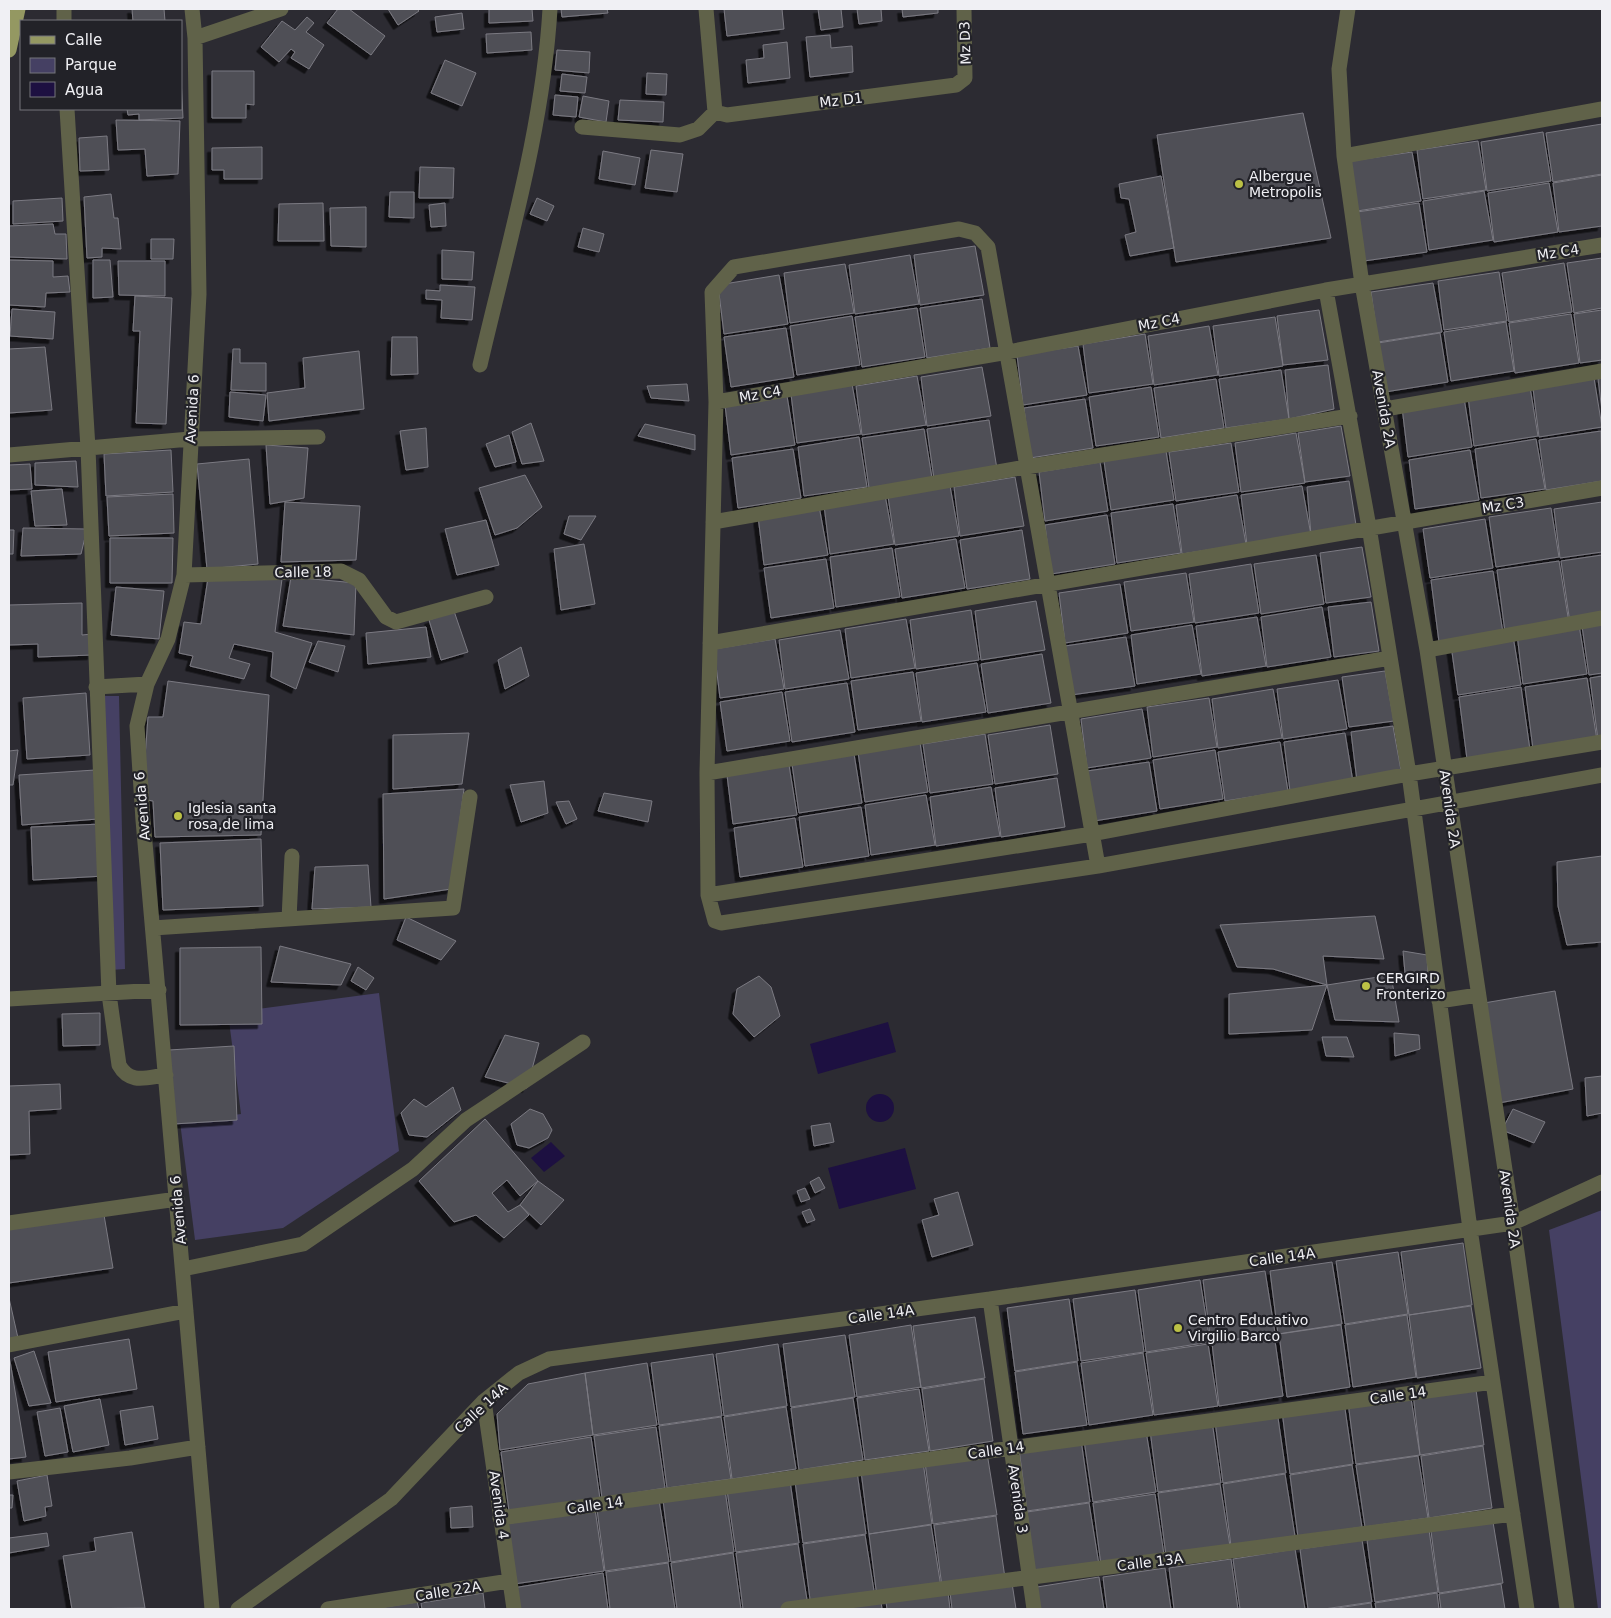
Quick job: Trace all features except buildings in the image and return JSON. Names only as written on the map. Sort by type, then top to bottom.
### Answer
[{"type":"main road","points":[[9,50],[18,9]]},
{"type":"street","name":"Avenida 6","points":[[192,9],[195,38],[199,294],[184,575],[168,639],[147,684],[137,726],[143,820],[212,1609]]},
{"type":"street","points":[[195,38],[281,9]]},
{"type":"street","points":[[480,365],[532,135],[542,84],[550,9]]},
{"type":"street","points":[[582,127],[680,135],[698,129],[715,112],[706,9]]},
{"type":"street","name":"Mz D3","points":[[964,9],[965,78]]},
{"type":"street","name":"Avenida 2A","points":[[1348,9],[1339,69],[1344,156],[1362,284],[1427,650],[1567,1609]]},
{"type":"street","name":"Mz D1","points":[[715,112],[727,115],[956,84],[965,78]]},
{"type":"street","points":[[1344,156],[1602,109]]},
{"type":"street","points":[[67,110],[88,448],[109,994],[119,1064],[124,1074],[131,1078],[166,1076]]},
{"type":"street","points":[[1098,866],[988,247],[975,233],[959,230],[734,267],[712,292],[716,402],[707,773],[708,895],[711,913],[715,921],[721,923],[1098,866],[1602,775]]},
{"type":"street","name":"Mz C4","points":[[716,402],[1008,352],[1326,290],[1602,245]]},
{"type":"street","points":[[1326,290],[1350,416],[1409,774],[1470,1229],[1527,1609]]},
{"type":"street","points":[[1385,409],[1602,371]]},
{"type":"street","points":[[713,522],[1026,467],[1350,416]]},
{"type":"street","points":[[9,455],[190,439],[318,437]]},
{"type":"street","name":"Mz C3","points":[[710,643],[1602,488]]},
{"type":"street","name":"Calle 18","points":[[184,575],[341,571],[359,580],[386,617],[396,622],[486,598]]},
{"type":"street","points":[[1427,650],[1602,618]]},
{"type":"street","points":[[707,773],[1390,658]]},
{"type":"street","points":[[96,687],[147,684]]},
{"type":"street","points":[[708,895],[1092,834],[1409,774],[1602,742]]},
{"type":"street","points":[[153,928],[453,908],[470,797]]},
{"type":"street","points":[[289,919],[292,856]]},
{"type":"street","points":[[9,999],[159,990]]},
{"type":"street","points":[[1439,1001],[1478,995]]},
{"type":"street","points":[[183,1270],[303,1244],[413,1169],[466,1120],[583,1042]]},
{"type":"street","name":"Calle 14A","points":[[238,1609],[391,1500],[484,1401],[519,1373],[549,1360],[990,1299],[1512,1223],[1602,1182]]},
{"type":"street","points":[[9,1223],[177,1199]]},
{"type":"street","name":"Avenida 3","points":[[990,1299],[1034,1609]]},
{"type":"street","points":[[9,1345],[186,1312]]},
{"type":"street","name":"Calle 14","points":[[500,1518],[1492,1382]]},
{"type":"street","name":"Avenida 4","points":[[484,1401],[514,1609]]},
{"type":"street","points":[[9,1472],[130,1458],[198,1447]]},
{"type":"street","name":"Calle 13A","points":[[788,1609],[1513,1514]]},
{"type":"street","name":"Calle 22A","points":[[328,1609],[510,1582]]},
{"type":"green space","points":[[104,696],[119,696],[125,969],[110,970]]},
{"type":"green space","points":[[379,993],[399,1151],[283,1228],[195,1240],[180,1122],[241,1114],[228,1013]]},
{"type":"green space","points":[[1602,1210],[1602,1609],[1598,1609],[1549,1230]]},
{"type":"water","points":[[888,1022],[896,1052],[818,1074],[810,1044]]},
{"type":"water","points":[[880,1094],[890,1098],[894,1108],[890,1118],[880,1122],[870,1118],[866,1108],[870,1098]]},
{"type":"water","points":[[551,1142],[565,1156],[544,1172],[531,1158]]},
{"type":"water","points":[[905,1148],[916,1189],[839,1209],[828,1168]]},
{"type":"place","name":"Albergue Metropolis","points":[[1239,184]]},
{"type":"place","name":"Iglesia santa rosa,de lima","points":[[178,816]]},
{"type":"place","name":"CERGIRD Fronterizo","points":[[1366,986]]},
{"type":"place","name":"Centro Educativo Virgilio Barco","points":[[1178,1328]]}]
